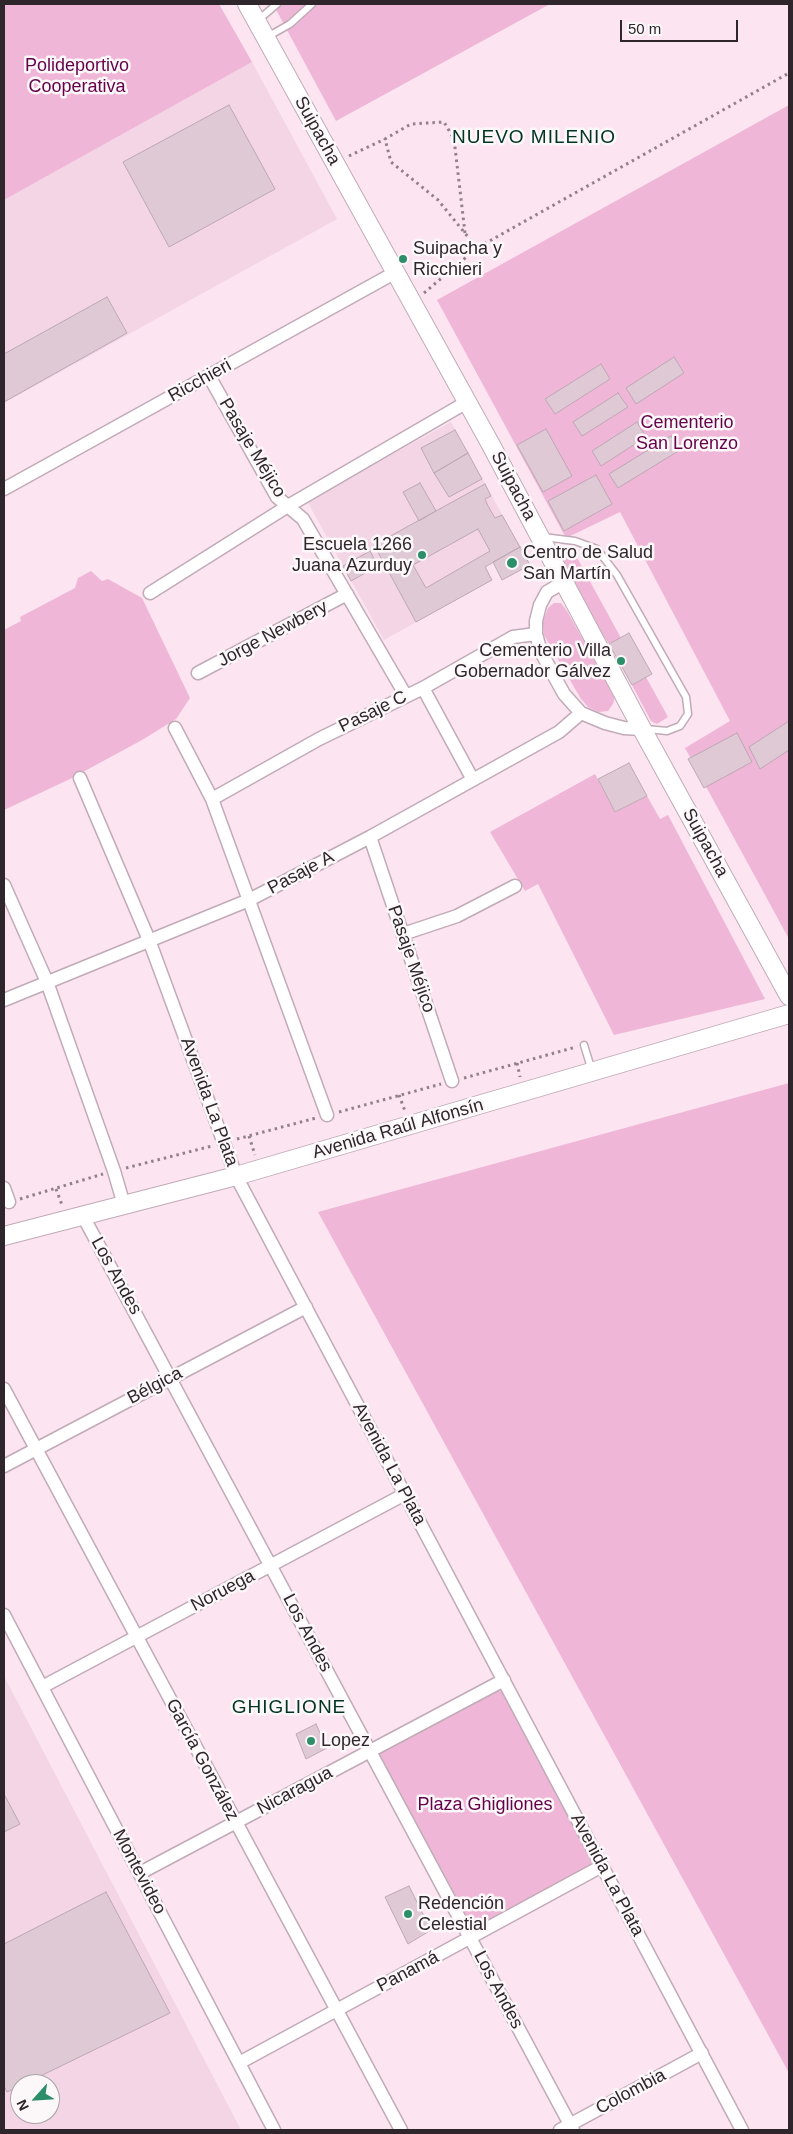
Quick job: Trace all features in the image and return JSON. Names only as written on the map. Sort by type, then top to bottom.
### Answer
[{"type":"street","name":"Suipacha","points":[[247,4],[396,272],[540,536],[642,729],[789,996]]},
{"type":"street","name":"Ricchieri","points":[[4,489],[396,272]]},
{"type":"street","name":"Pasaje Méjico","points":[[209,376],[277,497],[303,519],[406,696]]},
{"type":"street","points":[[150,594],[288,506],[467,402]]},
{"type":"street","points":[[564,582],[547,592],[540,605],[536,621],[536,634],[541,652],[564,694],[581,713],[614,725],[642,729]]},
{"type":"street","name":"Jorge Newbery","points":[[198,674],[347,594]]},
{"type":"street","name":"Pasaje C","points":[[212,799],[320,739],[423,688],[512,637],[536,634]]},
{"type":"street","points":[[423,688],[473,780]]},
{"type":"street","name":"Pasaje A","points":[[4,1000],[249,900],[370,837],[559,732],[581,713]]},
{"type":"street","points":[[175,728],[212,799],[327,1115]]},
{"type":"street","name":"Avenida La Plata","points":[[80,778],[148,940],[236,1176],[742,2130]]},
{"type":"street","name":"Pasaje Méjico","points":[[370,837],[452,1081]]},
{"type":"street","points":[[4,885],[46,982],[114,1171],[124,1205]]},
{"type":"street","points":[[403,934],[457,916],[515,886]]},
{"type":"street","name":"Avenida Raúl Alfonsín","points":[[4,1236],[236,1176],[789,1014]]},
{"type":"street","points":[[4,1188],[9,1202]]},
{"type":"street","name":"Los Andes","points":[[83,1216],[470,1938],[568,2128]]},
{"type":"street","name":"Bélgica","points":[[4,1466],[306,1307]]},
{"type":"street","name":"García González","points":[[4,1389],[401,2130]]},
{"type":"street","name":"Noruega","points":[[42,1687],[405,1494]]},
{"type":"street","name":"Montevideo","points":[[4,1615],[274,2130]]},
{"type":"street","name":"Nicaragua","points":[[140,1874],[504,1680]]},
{"type":"street","name":"Panamá","points":[[239,2063],[602,1866]]},
{"type":"street","name":"Colombia","points":[[568,2128],[702,2054]]},
{"type":"lane","points":[[257,22],[277,4]]},
{"type":"lane","points":[[266,37],[290,24],[312,4]]},
{"type":"lane","points":[[540,536],[575,541],[597,549],[616,575],[686,697],[688,714],[680,726],[667,731],[642,729]]},
{"type":"lane","points":[[584,1045],[592,1072]]},
{"type":"path","points":[[412,303],[477,248],[789,74]]},
{"type":"path","points":[[335,163],[411,124],[444,122],[454,140],[465,234]]},
{"type":"path","points":[[385,139],[391,162],[438,200],[477,248]]},
{"type":"path","points":[[9,1202],[114,1171],[584,1045]]},
{"type":"shaded area","points":[[252,62],[337,219],[4,403],[4,200]]},
{"type":"shaded area","name":"Escuela 1266 Juana Azurduy","points":[[451,422],[520,547],[486,566],[492,580],[384,640],[307,501]]},
{"type":"shaded area","points":[[4,1676],[241,2130],[4,2130]]},
{"type":"green space","name":"Polideportivo Cooperativa","points":[[4,4],[219,4],[252,62],[4,200]]},
{"type":"green space","points":[[273,4],[550,4],[336,121]]},
{"type":"green space","name":"Cementerio San Lorenzo","points":[[789,105],[789,939],[685,748],[730,721],[620,512],[566,538],[437,300]]},
{"type":"green space","points":[[567,549],[576,556],[621,638],[609,644],[589,615],[561,558],[563,550]]},
{"type":"green space","points":[[91,571],[102,581],[108,579],[142,598],[190,698],[176,719],[142,740],[70,779],[4,810],[4,630],[21,621],[20,617],[75,588],[78,578]]},
{"type":"green space","points":[[554,603],[561,603],[567,611],[615,697],[608,711],[598,712],[588,707],[581,699],[544,635],[543,622],[548,608]]},
{"type":"green space","points":[[646,677],[668,717],[657,724],[651,721],[632,685]]},
{"type":"green space","points":[[595,774],[615,812],[647,796],[660,819],[668,815],[765,999],[614,1035],[538,884],[525,891],[490,832]]},
{"type":"green space","points":[[789,1083],[789,2073],[318,1212]]},
{"type":"green space","name":"Plaza Ghigliones","points":[[497,1690],[503,1692],[592,1857],[591,1865],[478,1926],[472,1926],[379,1754]]},
{"type":"building","points":[[229,105],[275,189],[169,247],[123,162]]},
{"type":"building","points":[[107,297],[127,333],[4,402],[4,354]]},
{"type":"building","points":[[674,357],[684,373],[636,404],[626,388]]},
{"type":"building","points":[[601,364],[610,379],[555,414],[545,399]]},
{"type":"building","points":[[618,393],[628,407],[582,436],[573,422]]},
{"type":"building","points":[[637,422],[646,437],[601,466],[592,451]]},
{"type":"building","points":[[546,429],[572,476],[543,492],[517,445]]},
{"type":"building","points":[[455,430],[468,453],[434,473],[421,448]]},
{"type":"building","points":[[671,436],[680,450],[618,488],[609,474]]},
{"type":"building","points":[[468,453],[482,479],[449,497],[434,473]]},
{"type":"building","points":[[596,475],[612,504],[564,531],[548,501]]},
{"type":"building","points":[[420,483],[436,511],[419,521],[403,492]]},
{"type":"building","points":[[485,484],[491,496],[485,499],[488,506],[495,518],[502,515],[520,547],[485,567],[492,580],[416,622],[374,545]],"holes":[[[478,529],[490,551],[426,588],[413,565]]]},
{"type":"building","points":[[520,547],[530,565],[502,580],[493,562]]},
{"type":"building","points":[[370,551],[378,566],[351,581],[343,566]]},
{"type":"building","points":[[629,633],[652,674],[632,685],[609,644]]},
{"type":"building","points":[[789,721],[789,750],[760,769],[749,747]]},
{"type":"building","points":[[737,733],[752,762],[704,788],[688,759]]},
{"type":"building","points":[[629,763],[647,796],[615,812],[598,779]]},
{"type":"building","name":"Lopez","points":[[316,1724],[327,1748],[306,1759],[296,1734]]},
{"type":"building","points":[[4,1794],[20,1824],[4,1832]]},
{"type":"building","name":"Redención Celestial","points":[[409,1886],[431,1930],[408,1944],[385,1897]]},
{"type":"building","points":[[106,1892],[170,2013],[45,2074],[10,2074],[10,2091],[7,2092],[4,2086],[4,1944]]},
{"type":"place","name":"Suipacha y Ricchieri","points":[[403,259]]},
{"type":"place","name":"Escuela 1266 Juana Azurduy","points":[[422,555]]},
{"type":"place","name":"Centro de Salud San Martín","points":[[512,563]]},
{"type":"place","name":"Cementerio Villa Gobernador Gálvez","points":[[621,661]]},
{"type":"place","name":"Lopez","points":[[311,1741]]},
{"type":"place","name":"Redención Celestial","points":[[408,1914]]},
{"type":"district","name":"NUEVO MILENIO","points":[[534,138]]},
{"type":"district","name":"GHIGLIONE","points":[[289,1708]]}]
